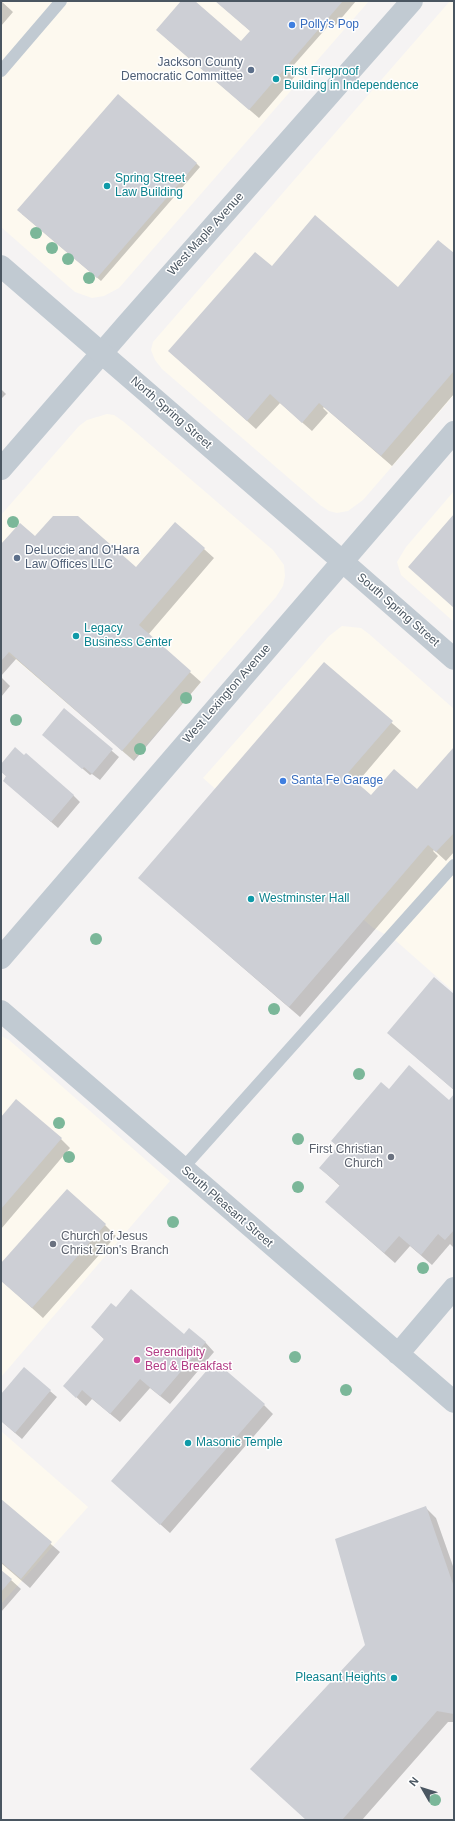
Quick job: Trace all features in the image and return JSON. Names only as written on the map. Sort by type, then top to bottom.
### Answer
[{"type":"street","name":"West Maple Avenue","points":[[1,469],[101,353],[412,1]]},
{"type":"street","name":"North Spring Street","points":[[1,266],[342,561]]},
{"type":"street","name":"West Lexington Avenue","points":[[1,958],[454,432]]},
{"type":"street","name":"South Spring Street","points":[[342,561],[454,659]]},
{"type":"street","name":"South Pleasant Street","points":[[1,1011],[454,1402]]},
{"type":"street","points":[[398,1354],[454,1288]]},
{"type":"lane","points":[[1,71],[61,1]]},
{"type":"lane","points":[[183,1168],[454,865]]},
{"type":"shaded area","points":[[1,1],[369,1],[119,288],[104,296],[92,298],[75,292],[1,227]]},
{"type":"shaded area","points":[[450,1],[454,1],[454,395],[363,500],[348,511],[337,513],[329,511],[320,505],[162,369],[155,360],[151,350],[153,342]]},
{"type":"shaded area","points":[[107,414],[114,415],[124,422],[273,550],[284,565],[285,576],[283,586],[276,597],[133,760],[1,647],[1,515],[79,426],[87,420]]},
{"type":"shaded area","points":[[454,491],[454,622],[401,575],[397,562],[406,547]]},
{"type":"shaded area","points":[[342,626],[361,628],[454,709],[454,992],[395,940],[372,927],[203,778],[329,636]]},
{"type":"shaded area","points":[[1,1036],[9,1040],[170,1181],[1,1377]]},
{"type":"shaded area","points":[[1,1431],[88,1507],[1,1604]]},
{"type":"building","points":[[181,1],[195,1],[241,41],[250,31],[215,1],[343,1],[249,110],[156,30]]},
{"type":"building","name":"Spring Street Law Building","points":[[118,94],[197,163],[97,278],[17,210]]},
{"type":"building","points":[[315,215],[398,287],[438,240],[454,253],[454,371],[381,456],[319,403],[302,423],[270,394],[247,421],[168,351],[255,252],[272,266]]},
{"type":"building","points":[[454,514],[454,608],[408,567]]},
{"type":"building","name":"Legacy Business Center","points":[[53,516],[78,516],[136,567],[175,522],[205,548],[139,625],[191,671],[122,751],[9,652],[1,661],[1,544],[20,523],[35,536]]},
{"type":"building","points":[[324,662],[393,721],[347,774],[371,795],[394,769],[417,789],[454,747],[454,833],[436,852],[428,845],[289,1007],[138,878]]},
{"type":"building","points":[[64,708],[113,749],[92,774],[84,767],[82,769],[42,735]]},
{"type":"building","points":[[15,747],[24,755],[26,753],[74,795],[51,822],[3,781],[6,776],[1,772],[1,764]]},
{"type":"building","points":[[434,977],[454,994],[454,1090],[387,1033]]},
{"type":"building","name":"First Christian Church","points":[[409,1065],[449,1100],[454,1094],[454,1230],[445,1240],[438,1234],[421,1255],[399,1236],[384,1253],[325,1202],[340,1185],[319,1168],[338,1146],[331,1141],[381,1082],[389,1089]]},
{"type":"building","points":[[16,1099],[62,1138],[1,1209],[1,1117]]},
{"type":"building","name":"Church of Jesus Christ Zion's Branch","points":[[67,1189],[106,1224],[32,1308],[1,1281],[1,1263]]},
{"type":"building","name":"Serendipity Bed & Breakfast","points":[[131,1289],[184,1334],[189,1328],[206,1342],[160,1396],[140,1379],[110,1414],[82,1390],[76,1398],[63,1386],[104,1339],[91,1327],[111,1303],[116,1307]]},
{"type":"building","name":"Masonic Temple","points":[[215,1361],[265,1404],[160,1525],[111,1481]]},
{"type":"building","points":[[24,1367],[51,1390],[15,1433],[1,1421],[1,1394]]},
{"type":"building","points":[[1,1499],[52,1542],[21,1579],[1,1562]]},
{"type":"building","name":"Pleasant Heights","points":[[426,1506],[454,1587],[454,1714],[437,1711],[342,1820],[306,1820],[250,1769],[365,1645],[335,1539]]},
{"type":"building","points":[[1,1570],[12,1579],[1,1592]]},
{"type":"place","name":"Polly's Pop","points":[[292,25]]},
{"type":"place","name":"Jackson County Democratic Committee","points":[[251,70]]},
{"type":"place","name":"First Fireproof Building in Independence","points":[[276,79]]},
{"type":"place","name":"Spring Street Law Building","points":[[107,186]]},
{"type":"place","name":"DeLuccie and O'Hara Law Offices LLC","points":[[17,558]]},
{"type":"place","name":"Legacy Business Center","points":[[76,636]]},
{"type":"place","name":"Santa Fe Garage","points":[[283,781]]},
{"type":"place","name":"Westminster Hall","points":[[251,899]]},
{"type":"place","name":"First Christian Church","points":[[391,1157]]},
{"type":"place","name":"Church of Jesus Christ Zion's Branch","points":[[53,1244]]},
{"type":"place","name":"Serendipity Bed & Breakfast","points":[[137,1360]]},
{"type":"place","name":"Masonic Temple","points":[[188,1443]]},
{"type":"place","name":"Pleasant Heights","points":[[394,1678]]}]
